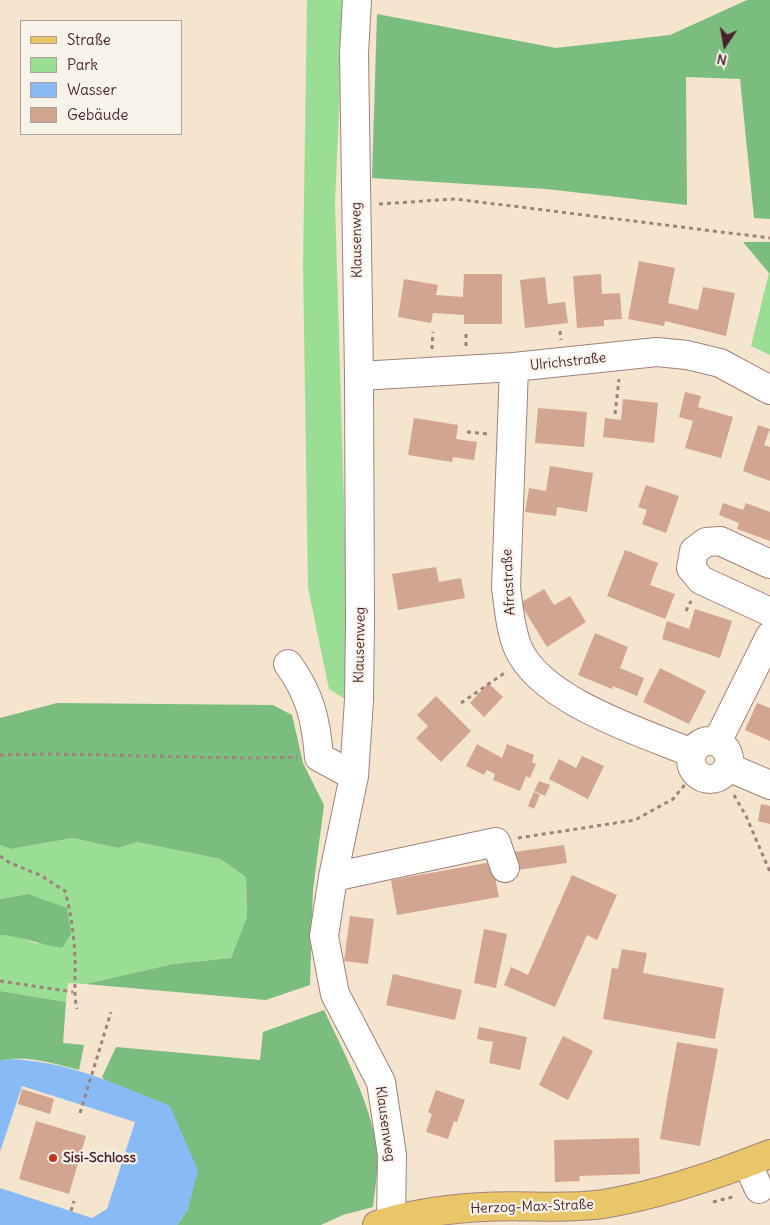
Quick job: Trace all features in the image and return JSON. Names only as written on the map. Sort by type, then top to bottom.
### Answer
[{"type":"main road","name":"Herzog-Max-Straße","points":[[384,1223],[439,1211],[482,1207],[554,1207],[602,1204],[646,1195],[759,1158]]},
{"type":"street","name":"Klausenweg","points":[[358,0],[354,53],[359,376],[359,700],[354,776],[333,877],[324,936],[334,994],[380,1082],[392,1155],[384,1223]]},
{"type":"street","name":"Ulrichstraße","points":[[359,376],[514,367],[657,352],[687,354],[720,363],[770,390]]},
{"type":"street","name":"Afrastraße","points":[[514,367],[506,588],[510,621],[518,648],[533,673],[561,695],[626,726],[694,763],[708,779],[725,771],[770,785]]},
{"type":"street","points":[[770,564],[720,541],[706,542],[694,552],[691,568],[701,580],[770,612]]},
{"type":"street","points":[[717,742],[770,636]]},
{"type":"street","points":[[288,664],[302,684],[316,726],[319,757],[354,776]]},
{"type":"street","points":[[694,763],[698,745],[707,741],[717,742],[725,748],[729,757],[725,771]]},
{"type":"street","points":[[333,877],[496,842],[505,868]]},
{"type":"street","points":[[759,1158],[759,1189]]},
{"type":"path","points":[[356,209],[383,204],[455,199],[770,238]]},
{"type":"path","points":[[462,703],[504,672],[527,662]]},
{"type":"path","points":[[0,755],[60,754],[221,759],[319,757]]},
{"type":"path","points":[[496,842],[635,820],[673,798],[694,763]]},
{"type":"path","points":[[725,771],[770,872]]},
{"type":"path","points":[[0,856],[10,863],[40,875],[65,891],[71,917],[75,959],[73,992],[77,1009]]},
{"type":"path","points":[[0,981],[73,992]]},
{"type":"path","points":[[80,1113],[111,1012]]},
{"type":"path","points":[[71,1211],[74,1201]]},
{"type":"green space","points":[[307,0],[344,0],[335,203],[350,702],[329,689],[308,588],[303,265]]},
{"type":"green space","points":[[747,0],[770,0],[770,219],[754,218],[740,79],[686,77],[687,205],[546,189],[372,178],[377,14],[556,48],[670,35]]},
{"type":"green space","points":[[743,242],[770,242],[770,273],[769,273]]},
{"type":"green space","points":[[770,273],[770,355],[751,346]]},
{"type":"green space","points":[[57,703],[273,705],[292,715],[303,763],[324,805],[313,890],[310,985],[266,1000],[85,984],[173,964],[231,958],[247,917],[246,877],[220,859],[137,842],[118,848],[73,838],[11,849],[0,845],[0,718]]},
{"type":"green space","points":[[73,838],[118,848],[137,842],[220,859],[246,877],[247,917],[231,958],[173,964],[85,984],[68,983],[66,1002],[0,991],[0,935],[15,936],[38,944],[28,894],[0,899],[0,845],[11,849]]},
{"type":"green space","points":[[28,894],[67,908],[71,934],[62,948],[0,935],[0,899]]},
{"type":"green space","points":[[0,991],[66,1002],[63,1043],[84,1045],[79,1070],[30,1059],[0,1061]]},
{"type":"green space","points":[[324,1010],[363,1096],[374,1132],[378,1163],[373,1207],[343,1215],[321,1225],[177,1225],[187,1211],[197,1171],[102,1077],[116,1047],[260,1060],[263,1032]]},
{"type":"water","points":[[9,1059],[51,1064],[71,1069],[111,1082],[170,1106],[198,1171],[187,1211],[177,1225],[0,1225],[0,1188],[92,1218],[107,1209],[135,1122],[22,1086],[0,1152],[0,1061]]},
{"type":"building","points":[[639,261],[675,268],[668,303],[698,310],[703,287],[735,293],[726,336],[665,321],[664,326],[628,319]]},
{"type":"building","points":[[464,274],[502,274],[502,324],[464,324],[464,315],[433,313],[431,323],[398,317],[404,279],[438,285],[436,295],[463,297]]},
{"type":"building","points":[[601,274],[602,294],[620,293],[622,319],[604,320],[604,326],[577,328],[573,276]]},
{"type":"building","points":[[545,277],[548,304],[565,302],[568,323],[525,328],[520,280]]},
{"type":"building","points":[[685,392],[701,396],[698,407],[733,417],[721,458],[685,448],[693,421],[679,417]]},
{"type":"building","points":[[623,399],[658,403],[654,443],[603,437],[605,418],[621,420]]},
{"type":"building","points":[[538,408],[587,412],[584,447],[535,443]]},
{"type":"building","points":[[414,418],[458,425],[456,439],[477,442],[474,460],[453,457],[452,462],[408,455]]},
{"type":"building","points":[[758,425],[770,429],[764,445],[770,447],[770,481],[743,471]]},
{"type":"building","points":[[550,466],[593,473],[587,512],[557,507],[556,516],[525,512],[529,488],[546,491]]},
{"type":"building","points":[[646,485],[679,496],[666,533],[642,524],[647,510],[638,507]]},
{"type":"building","points":[[723,503],[743,510],[746,503],[770,512],[770,541],[737,529],[739,523],[719,515]]},
{"type":"building","points":[[625,550],[658,563],[650,585],[675,594],[665,619],[607,596]]},
{"type":"building","points":[[436,567],[439,582],[461,578],[465,598],[398,610],[392,574]]},
{"type":"building","points":[[544,589],[554,605],[570,596],[586,622],[547,647],[520,603]]},
{"type":"building","points":[[695,609],[732,621],[720,658],[662,639],[667,621],[689,629]]},
{"type":"building","points":[[595,633],[628,647],[620,668],[644,678],[637,696],[613,686],[612,689],[578,675]]},
{"type":"building","points":[[660,668],[706,691],[689,724],[643,702]]},
{"type":"building","points":[[488,683],[503,697],[484,717],[470,703]]},
{"type":"building","points":[[436,696],[471,731],[441,762],[416,738],[428,726],[417,715]]},
{"type":"building","points":[[757,703],[770,708],[770,741],[745,730]]},
{"type":"building","points":[[477,744],[502,758],[507,744],[534,755],[532,762],[536,764],[530,778],[526,776],[520,791],[493,780],[495,774],[487,770],[484,775],[466,766]]},
{"type":"building","points":[[582,756],[604,766],[588,799],[549,779],[559,759],[576,768]]},
{"type":"building","points":[[539,781],[550,785],[545,796],[534,791]]},
{"type":"building","points":[[534,792],[540,795],[534,809],[528,806]]},
{"type":"building","points":[[761,804],[770,806],[770,824],[758,821]]},
{"type":"building","points":[[564,845],[567,863],[510,871],[507,853]]},
{"type":"building","points":[[492,862],[499,897],[397,915],[391,880]]},
{"type":"building","points":[[572,875],[617,895],[597,940],[587,935],[555,1007],[504,985],[511,967],[528,975]]},
{"type":"building","points":[[350,916],[374,919],[368,964],[344,961]]},
{"type":"building","points":[[484,929],[507,934],[496,988],[474,983]]},
{"type":"building","points":[[622,949],[647,953],[643,973],[724,988],[715,1039],[603,1019],[612,968],[618,969]]},
{"type":"building","points":[[393,974],[462,990],[455,1020],[386,1005]]},
{"type":"building","points":[[479,1027],[527,1037],[520,1070],[489,1063],[493,1042],[477,1039]]},
{"type":"building","points":[[563,1036],[593,1051],[568,1100],[539,1085]]},
{"type":"building","points":[[677,1042],[718,1049],[700,1146],[660,1139]]},
{"type":"building","points":[[22,1089],[54,1099],[50,1114],[18,1104]]},
{"type":"building","points":[[436,1090],[465,1100],[457,1122],[454,1121],[448,1139],[426,1132],[432,1114],[428,1112]]},
{"type":"building","name":"Sisi-Schloss","points":[[36,1121],[86,1136],[69,1194],[19,1179]]},
{"type":"building","points":[[639,1138],[640,1174],[579,1176],[580,1181],[555,1182],[554,1140]]},
{"type":"place","name":"Sisi-Schloss","points":[[53,1158]]}]
